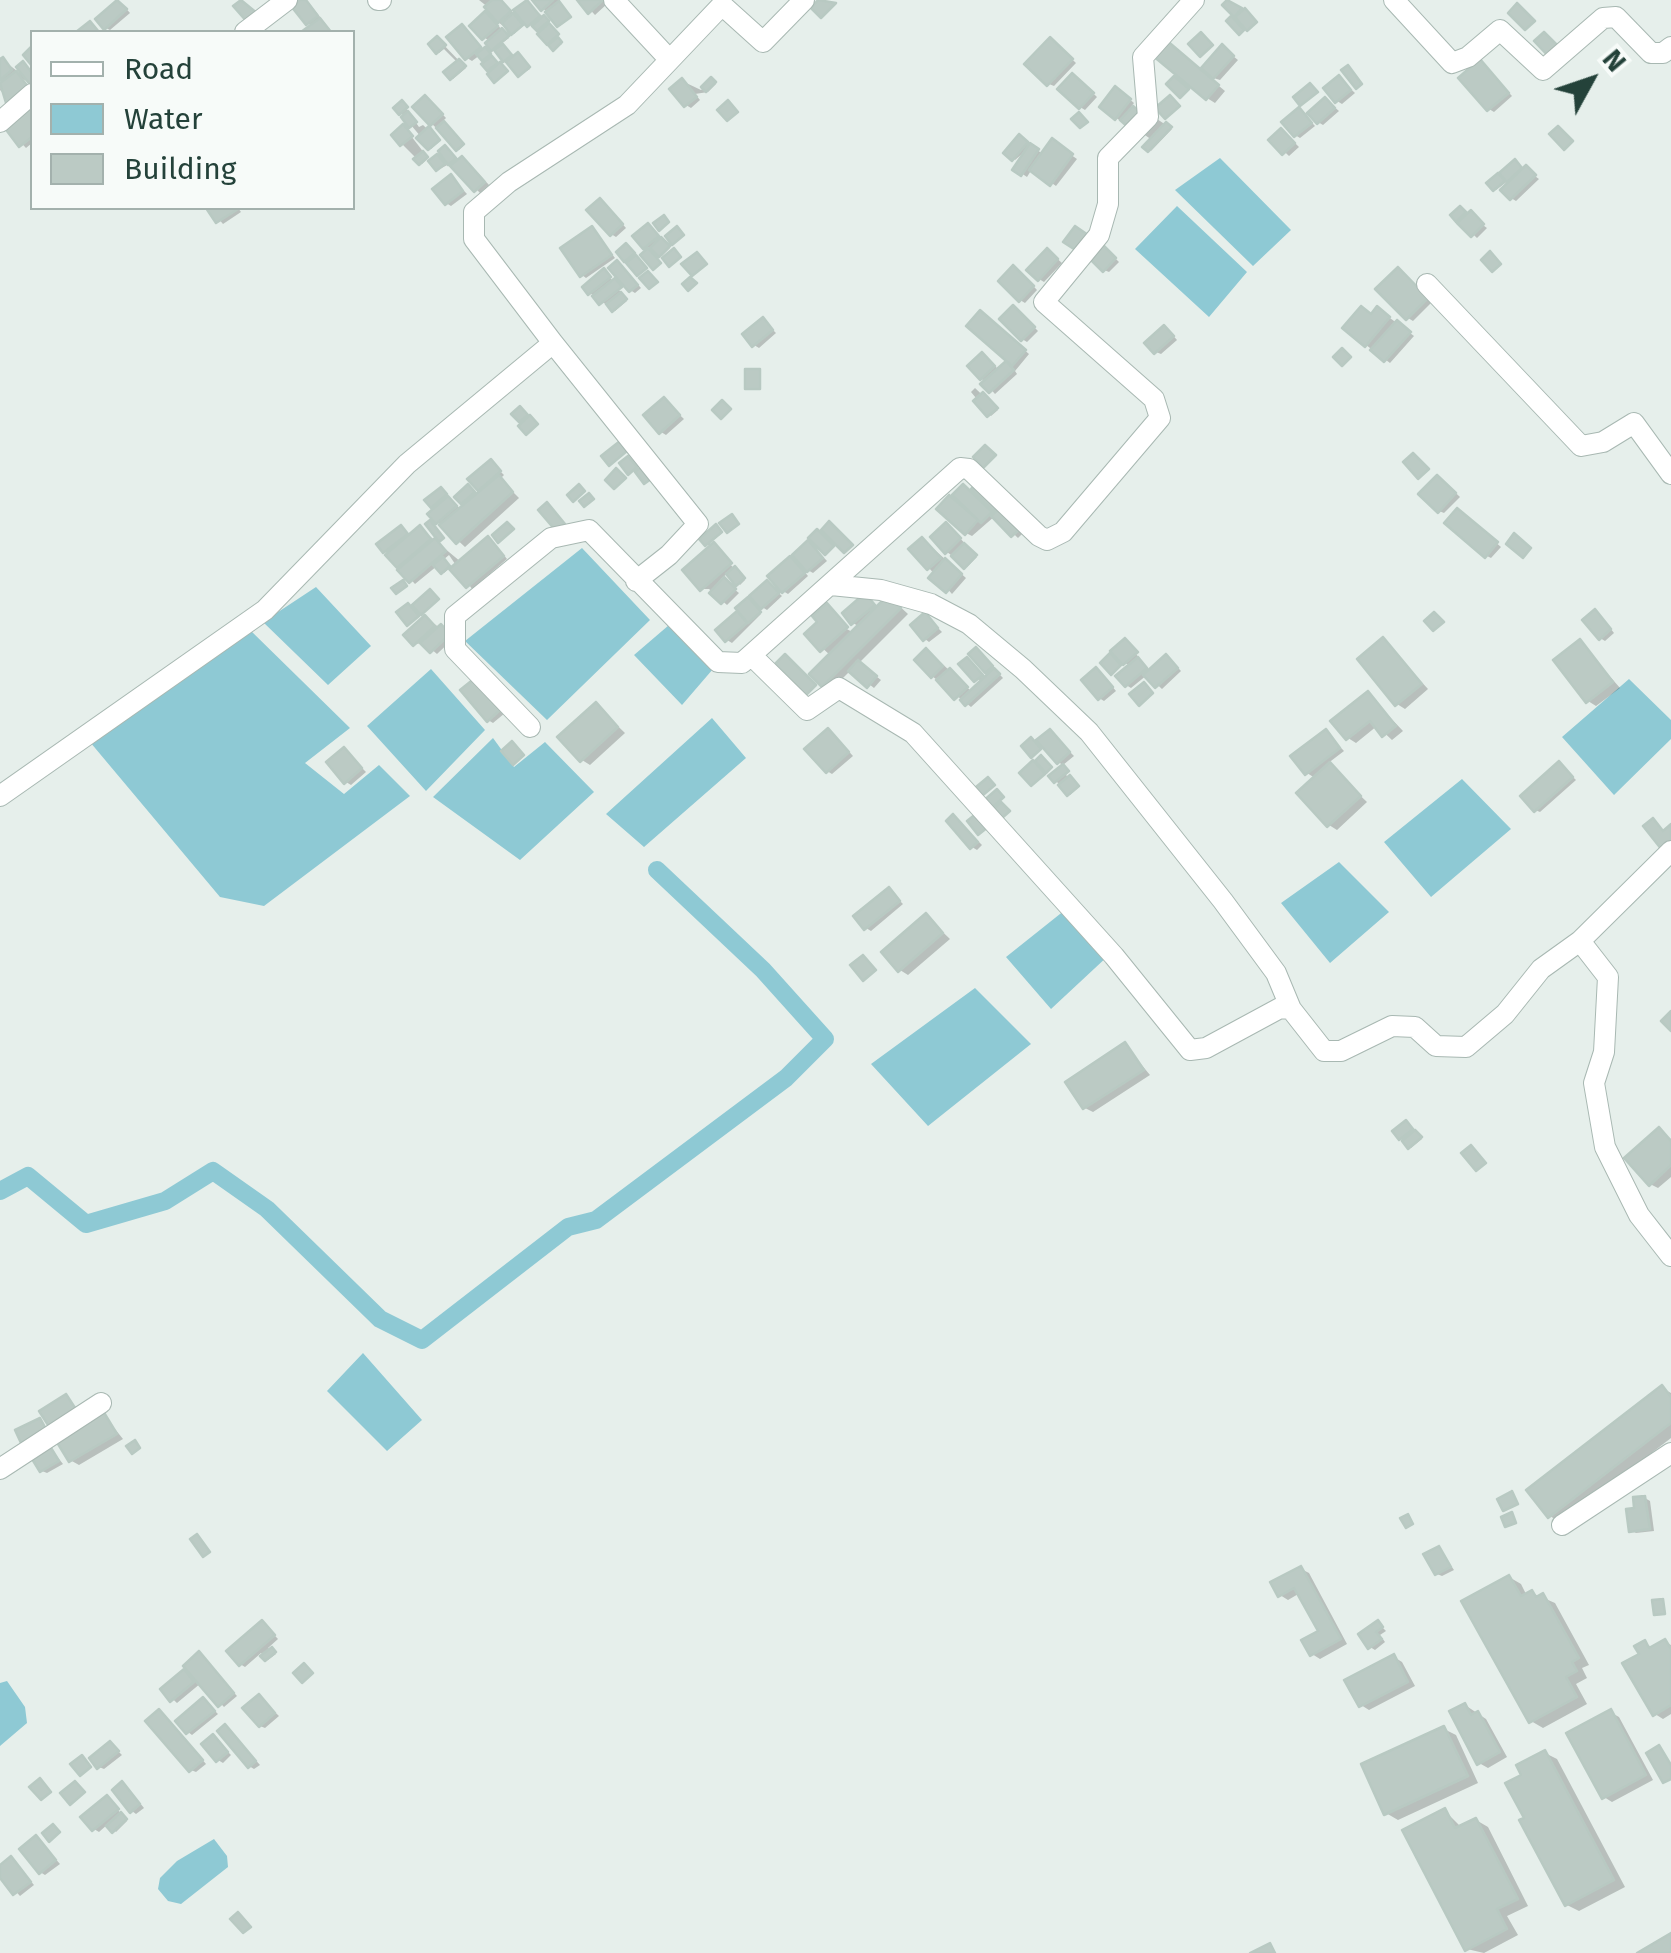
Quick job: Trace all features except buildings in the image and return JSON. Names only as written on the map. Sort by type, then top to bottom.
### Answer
[{"type":"street","points":[[248,30],[286,0]]},
{"type":"street","points":[[614,0],[668,58]]},
{"type":"street","points":[[636,581],[698,524],[552,343],[474,238],[474,212],[536,163],[627,104],[722,5],[729,7],[763,42],[804,0]]},
{"type":"street","points":[[530,727],[456,649],[455,616],[551,538],[589,530],[718,662],[742,663],[960,468],[969,469],[1039,536],[1056,538],[1160,418],[1154,399],[1044,302],[1100,235],[1108,204],[1108,158],[1148,117],[1143,57],[1194,0]]},
{"type":"street","points":[[1394,0],[1452,63],[1468,56],[1500,30],[1543,70],[1602,18],[1616,17],[1651,53],[1663,54],[1671,47]]},
{"type":"street","points":[[0,122],[30,96]]},
{"type":"street","points":[[1427,284],[1581,446],[1603,442],[1634,423],[1671,474]]},
{"type":"street","points":[[0,796],[265,610],[408,464],[552,343]]},
{"type":"street","points":[[831,584],[881,590],[931,604],[969,624],[1023,669],[1089,732],[1201,874],[1276,973],[1290,1009],[1324,1051],[1342,1051],[1392,1026],[1416,1026],[1436,1046],[1466,1047],[1505,1014],[1542,969],[1580,941],[1671,851]]},
{"type":"street","points":[[752,656],[807,710],[839,688],[913,732],[1114,956],[1190,1050],[1206,1048],[1280,1008],[1290,1009]]},
{"type":"street","points":[[1580,941],[1608,977],[1604,1052],[1594,1084],[1605,1147],[1639,1215],[1671,1256]]},
{"type":"street","points":[[0,1469],[102,1403]]},
{"type":"street","points":[[1562,1525],[1671,1452]]},
{"type":"water","points":[[1220,158],[1291,230],[1253,266],[1175,190]]},
{"type":"water","points":[[1177,206],[1247,272],[1209,317],[1135,249]]},
{"type":"water","points":[[582,548],[650,620],[547,720],[465,641]]},
{"type":"water","points":[[316,587],[371,646],[328,685],[263,622]]},
{"type":"water","points":[[669,625],[713,669],[682,705],[634,655]]},
{"type":"water","points":[[249,629],[350,728],[305,763],[344,794],[379,765],[410,796],[264,906],[220,897],[90,742]]},
{"type":"water","points":[[431,669],[485,730],[426,791],[367,726]]},
{"type":"water","points":[[1629,679],[1671,720],[1671,739],[1614,795],[1562,737]]},
{"type":"water","points":[[712,718],[746,758],[644,847],[606,814]]},
{"type":"water","points":[[493,738],[514,767],[545,742],[594,792],[520,860],[433,797]]},
{"type":"water","points":[[1462,779],[1511,829],[1431,897],[1384,842]]},
{"type":"water","points":[[1339,862],[1389,912],[1330,963],[1281,903]]},
{"type":"water","points":[[1065,910],[1109,955],[1051,1009],[1006,957]]},
{"type":"water","points":[[975,988],[1031,1044],[928,1126],[871,1064]]},
{"type":"water","points":[[363,1353],[422,1420],[387,1451],[327,1391]]},
{"type":"water","points":[[7,1681],[25,1707],[27,1723],[0,1746],[0,1683]]},
{"type":"water","points":[[214,1839],[227,1856],[228,1867],[181,1904],[168,1901],[158,1889],[160,1878],[177,1861]]},
{"type":"waterway","points":[[0,1191],[28,1176],[86,1224],[165,1201],[213,1171],[267,1209],[380,1319],[422,1340],[568,1227],[596,1220],[786,1078],[825,1039],[763,970],[657,870]]}]
